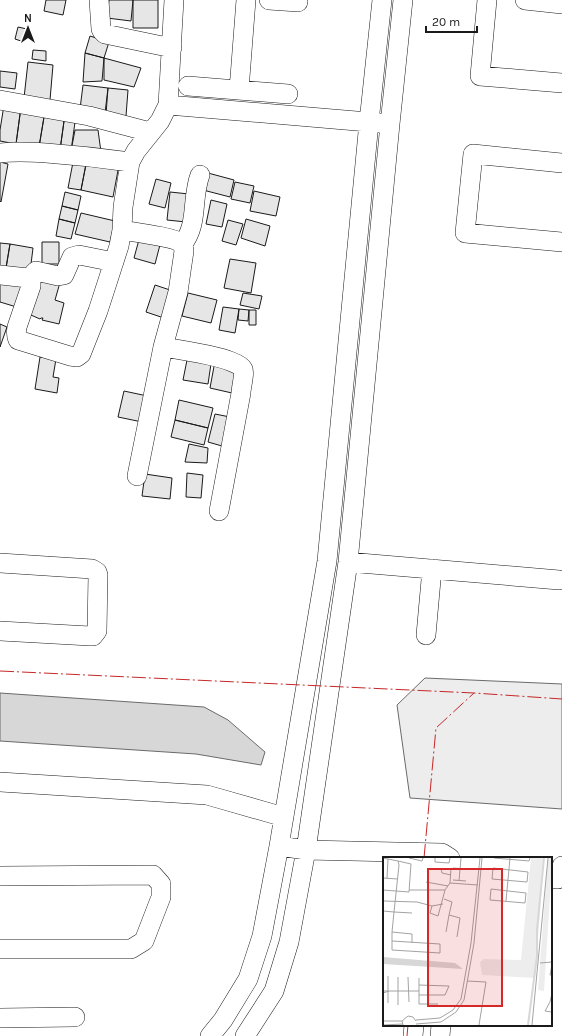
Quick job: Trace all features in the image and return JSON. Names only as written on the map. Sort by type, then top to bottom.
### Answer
[{"type":"street","points":[[99,0],[101,29],[105,34],[172,48]]},
{"type":"street","points":[[114,262],[79,255],[72,257],[64,275],[58,276],[36,271],[31,277],[31,286],[17,327],[16,337],[18,340],[70,356],[77,357],[81,354],[98,311],[114,262],[122,230],[123,207],[130,162],[136,151],[160,121],[168,105],[174,0]]},
{"type":"street","points":[[239,90],[246,0]]},
{"type":"street","points":[[269,0],[298,2]]},
{"type":"street","points":[[210,1036],[223,1020],[248,979],[262,936],[279,846],[327,561],[382,0]]},
{"type":"street","points":[[245,1036],[274,991],[289,942],[306,850],[348,562],[403,0]]},
{"type":"street","points":[[487,0],[480,76],[562,83]]},
{"type":"street","points":[[525,0],[562,4]]},
{"type":"street","points":[[188,86],[288,94]]},
{"type":"street","points":[[0,100],[89,116],[150,132]]},
{"type":"street","points":[[168,105],[390,124]]},
{"type":"street","points":[[0,153],[38,152],[77,155],[130,162]]},
{"type":"street","points":[[562,163],[473,154],[465,233],[562,242]]},
{"type":"street","points":[[182,244],[188,238],[191,230],[195,189],[200,176]]},
{"type":"street","points":[[122,230],[173,239],[182,244],[184,251],[178,292],[163,348],[137,476]]},
{"type":"street","points":[[0,275],[31,277]]},
{"type":"street","points":[[163,348],[188,351],[226,360],[241,366],[243,369],[241,393],[219,511]]},
{"type":"street","points":[[348,562],[559,580]]},
{"type":"street","points":[[0,563],[92,568],[98,575],[97,631],[93,636],[0,631]]},
{"type":"street","points":[[426,635],[432,569]]},
{"type":"street","points":[[0,782],[207,795],[284,817]]},
{"type":"street","points":[[279,846],[306,850],[445,856]]},
{"type":"street","points":[[552,878],[558,879],[562,866]]},
{"type":"street","points":[[0,876],[153,875],[161,884],[161,897],[144,941],[131,949],[0,949]]},
{"type":"street","points":[[0,1018],[76,1017]]},
{"type":"street","points":[[413,1036],[414,1026]]},
{"type":"street","points":[[440,1036],[441,1026]]},
{"type":"shaded area","points":[[425,678],[562,684],[562,809],[410,798],[397,705]]},
{"type":"shaded area","points":[[0,693],[204,707],[228,720],[265,752],[261,765],[196,754],[0,741]]},
{"type":"building","points":[[46,0],[66,0],[63,15],[44,11]]},
{"type":"building","points":[[109,0],[133,0],[131,21],[107,18]]},
{"type":"building","points":[[133,0],[158,0],[158,28],[133,28]]},
{"type":"building","points":[[18,27],[27,29],[24,42],[15,39]]},
{"type":"building","points":[[90,36],[109,42],[104,58],[85,53]]},
{"type":"building","points":[[33,50],[46,51],[46,61],[32,59]]},
{"type":"building","points":[[85,53],[104,58],[102,81],[83,82]]},
{"type":"building","points":[[104,58],[141,68],[134,87],[104,80]]},
{"type":"building","points":[[28,62],[53,65],[50,100],[24,98]]},
{"type":"building","points":[[0,71],[17,73],[15,89],[0,87]]},
{"type":"building","points":[[83,85],[108,88],[105,113],[80,109]]},
{"type":"building","points":[[108,88],[128,90],[126,116],[106,114]]},
{"type":"building","points":[[4,105],[21,107],[16,144],[0,141],[0,130]]},
{"type":"building","points":[[21,107],[45,111],[39,147],[16,144]]},
{"type":"building","points":[[45,111],[65,114],[60,150],[39,147]]},
{"type":"building","points":[[65,114],[76,115],[71,151],[60,150]]},
{"type":"building","points":[[75,130],[98,130],[101,152],[71,151]]},
{"type":"building","points":[[74,157],[87,159],[81,190],[68,188]]},
{"type":"building","points":[[87,159],[119,165],[113,197],[81,190]]},
{"type":"building","points":[[0,162],[8,164],[1,202],[0,201]]},
{"type":"building","points":[[208,173],[234,180],[230,197],[203,190]]},
{"type":"building","points":[[156,179],[171,183],[165,208],[149,204]]},
{"type":"building","points":[[235,182],[254,186],[250,203],[231,199]]},
{"type":"building","points":[[254,191],[280,197],[276,216],[250,211]]},
{"type":"building","points":[[65,192],[81,196],[78,210],[62,206]]},
{"type":"building","points":[[170,192],[189,194],[186,222],[167,220]]},
{"type":"building","points":[[211,200],[227,204],[222,227],[206,224]]},
{"type":"building","points":[[62,206],[78,210],[75,223],[59,219]]},
{"type":"building","points":[[81,213],[115,221],[110,242],[75,234]]},
{"type":"building","points":[[59,219],[75,223],[71,239],[56,236]]},
{"type":"building","points":[[246,219],[270,226],[265,246],[241,238]]},
{"type":"building","points":[[228,220],[243,224],[236,245],[222,241]]},
{"type":"building","points":[[140,236],[161,241],[155,264],[134,258]]},
{"type":"building","points":[[42,242],[59,242],[59,264],[42,264]]},
{"type":"building","points":[[0,243],[10,244],[6,268],[0,267]]},
{"type":"building","points":[[10,244],[33,248],[30,272],[6,268]]},
{"type":"building","points":[[230,259],[256,263],[251,293],[224,288]]},
{"type":"building","points":[[42,274],[61,279],[55,300],[64,303],[59,324],[42,320],[43,318],[40,319],[24,312]]},
{"type":"building","points":[[0,284],[28,284],[20,308],[0,302]]},
{"type":"building","points":[[155,285],[176,292],[167,319],[146,312]]},
{"type":"building","points":[[188,293],[217,300],[211,323],[182,316]]},
{"type":"building","points":[[243,293],[262,296],[259,309],[240,305]]},
{"type":"building","points":[[223,307],[239,309],[235,333],[219,330]]},
{"type":"building","points":[[239,309],[249,310],[248,321],[238,320]]},
{"type":"building","points":[[249,310],[256,310],[256,325],[249,325]]},
{"type":"building","points":[[0,324],[7,327],[0,347]]},
{"type":"building","points":[[188,355],[212,357],[208,384],[183,380]]},
{"type":"building","points":[[40,357],[56,359],[53,377],[59,378],[57,393],[35,389]]},
{"type":"building","points":[[215,361],[237,366],[232,393],[210,388]]},
{"type":"building","points":[[124,391],[152,397],[147,423],[118,417]]},
{"type":"building","points":[[179,400],[213,408],[208,428],[175,420]]},
{"type":"building","points":[[215,414],[230,417],[222,446],[208,442]]},
{"type":"building","points":[[175,420],[208,428],[204,445],[171,437]]},
{"type":"building","points":[[189,444],[208,448],[207,463],[185,462]]},
{"type":"building","points":[[187,473],[203,475],[201,498],[186,497]]},
{"type":"building","points":[[145,474],[172,478],[170,499],[142,496]]},
{"type":"power","points":[[0,671],[474,693],[562,699]]},
{"type":"power","points":[[424,857],[436,728],[474,693]]},
{"type":"power","points":[[407,1036],[408,1026]]}]
